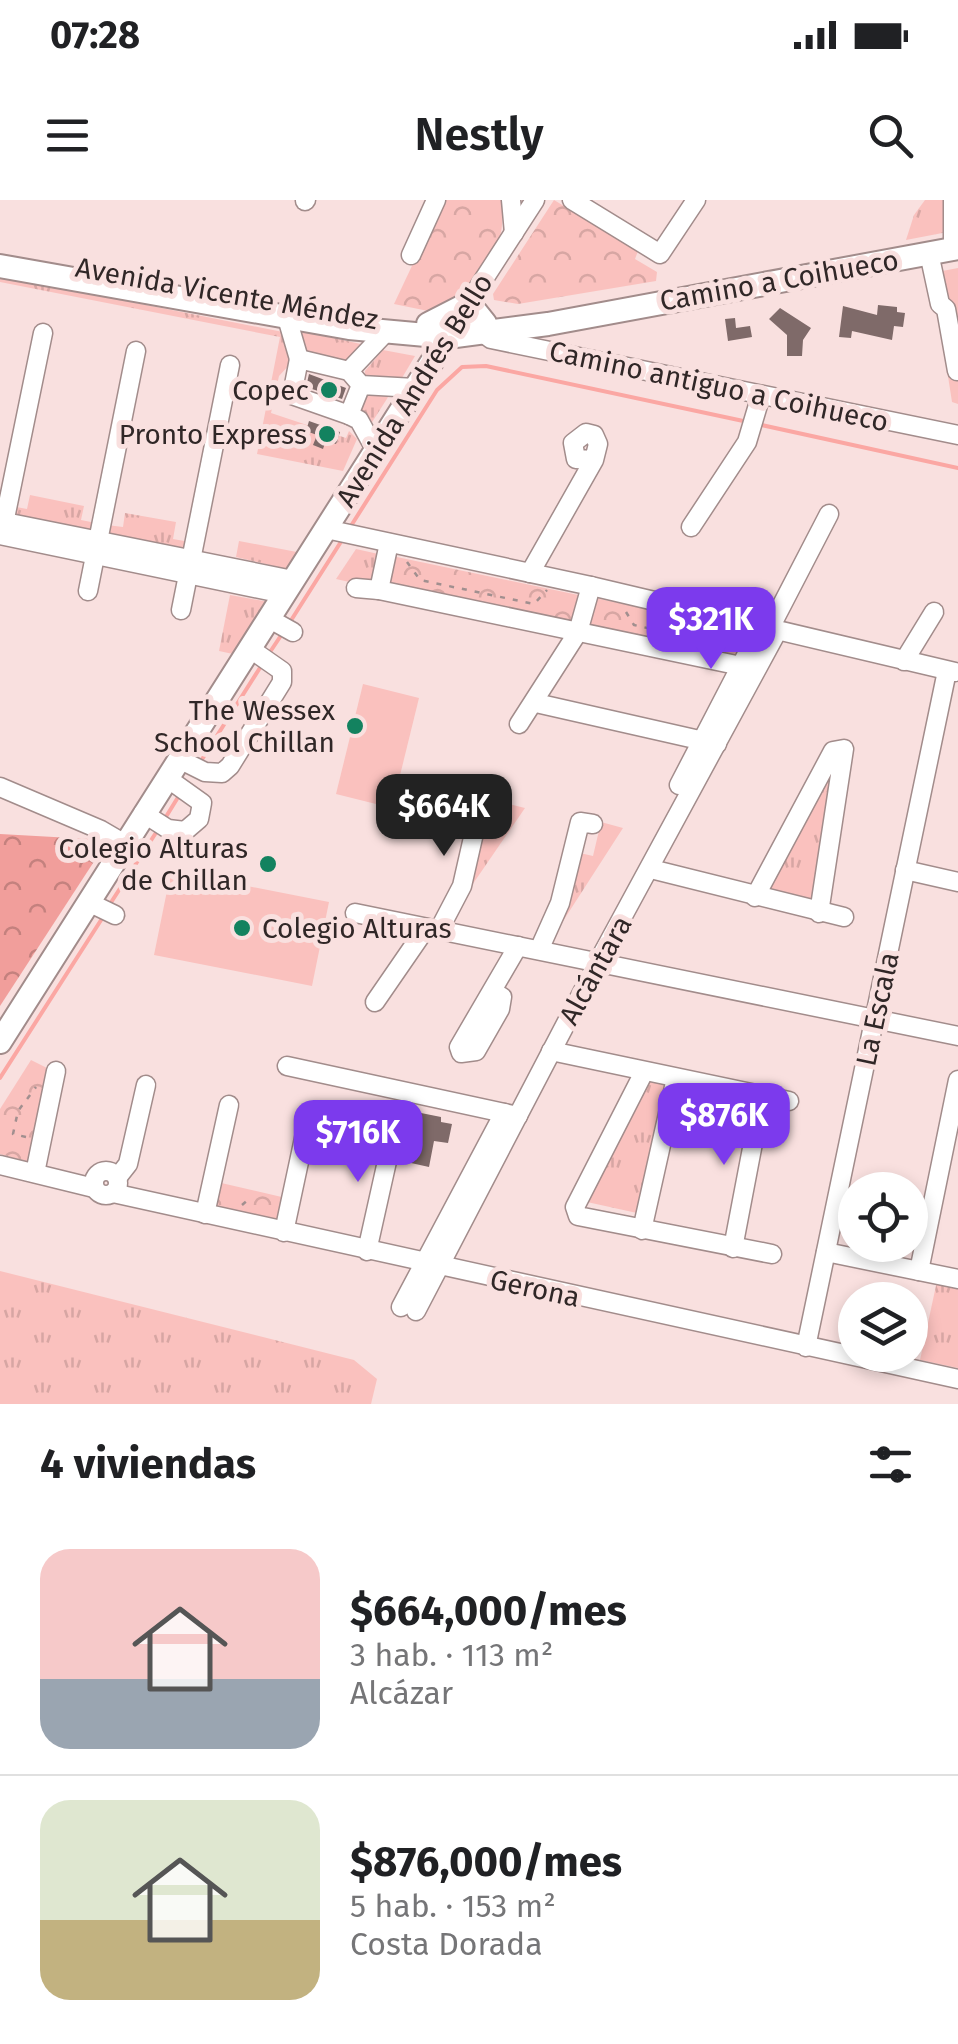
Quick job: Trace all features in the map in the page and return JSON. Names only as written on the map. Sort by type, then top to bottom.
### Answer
[{"type":"main road","name":"Camino a Coihueco","points":[[436,336],[601,313],[956,248]]},
{"type":"main road","name":"Avenida Vicente Méndez","points":[[0,253],[436,336]]},
{"type":"main road","name":"Avenida Vicente Méndez","points":[[0,266],[349,328],[436,336]]},
{"type":"main road","points":[[436,336],[469,303],[484,328]]},
{"type":"main road","name":"Avenida Andrés Bello","points":[[0,1042],[124,844],[155,821],[185,776],[268,618],[289,587],[342,533],[376,451],[416,388],[436,336]]},
{"type":"street","points":[[411,255],[436,200]]},
{"type":"street","points":[[511,200],[514,233]]},
{"type":"street","name":"Avenida Andrés Bello","points":[[469,303],[534,200]]},
{"type":"street","points":[[572,200],[660,254],[696,200]]},
{"type":"street","points":[[953,200],[956,248]]},
{"type":"street","points":[[929,253],[940,304],[946,309],[958,371]]},
{"type":"street","points":[[287,318],[299,360],[292,395],[359,420],[376,451]]},
{"type":"street","name":"Camino antiguo a Coihueco","points":[[484,328],[488,339],[958,436]]},
{"type":"street","points":[[44,333],[1,532],[289,587]]},
{"type":"street","points":[[349,415],[355,378],[385,333]]},
{"type":"street","points":[[88,590],[136,351]]},
{"type":"street","points":[[299,360],[355,378],[416,388]]},
{"type":"street","points":[[181,610],[230,365]]},
{"type":"street","points":[[690,528],[753,425],[761,395]]},
{"type":"street","points":[[530,573],[594,460]]},
{"type":"street","name":"Alcántara","points":[[409,1309],[511,1114],[551,1051],[650,869],[709,742],[830,514]]},
{"type":"street","points":[[342,533],[591,586],[952,672]]},
{"type":"street","points":[[380,590],[390,543]]},
{"type":"street","points":[[520,724],[578,632],[591,586]]},
{"type":"street","points":[[356,588],[734,665]]},
{"type":"street","points":[[904,661],[934,612]]},
{"type":"street","points":[[268,618],[293,632]]},
{"type":"street","name":"Alcántara","points":[[679,785],[709,742],[734,665],[770,628]]},
{"type":"street","points":[[155,821],[185,831],[199,818],[202,803],[185,776],[228,769],[282,682],[282,672],[274,662],[249,648]]},
{"type":"street","name":"La Escala","points":[[806,1347],[905,870],[952,672]]},
{"type":"street","points":[[536,703],[709,742]]},
{"type":"street","points":[[755,898],[834,751],[844,749],[819,913]]},
{"type":"street","points":[[0,787],[101,830],[124,844]]},
{"type":"street","points":[[375,1002],[462,886],[482,798]]},
{"type":"street","points":[[538,950],[560,903],[580,822],[593,824]]},
{"type":"street","points":[[650,869],[755,898],[844,916]]},
{"type":"street","points":[[905,870],[958,882]]},
{"type":"street","points":[[88,902],[114,914]]},
{"type":"street","points":[[355,913],[958,1036]]},
{"type":"street","points":[[492,992],[518,946]]},
{"type":"street","points":[[551,1051],[789,1101]]},
{"type":"street","points":[[287,1066],[511,1114]]},
{"type":"street","points":[[644,1072],[574,1207],[578,1216],[772,1254]]},
{"type":"street","points":[[35,1173],[56,1075]]},
{"type":"street","points":[[642,1230],[676,1078]]},
{"type":"street","points":[[919,1271],[958,1080]]},
{"type":"street","points":[[115,1186],[128,1164],[146,1085]]},
{"type":"street","points":[[733,1248],[762,1096]]},
{"type":"street","points":[[204,1214],[230,1105]]},
{"type":"street","points":[[284,1232],[309,1115]]},
{"type":"street","points":[[367,1251],[394,1130]]},
{"type":"street","name":"Gerona","points":[[0,1165],[94,1188],[102,1195],[115,1186],[204,1214],[431,1266],[958,1379]]},
{"type":"street","points":[[826,1252],[958,1279]]},
{"type":"path","points":[[404,557],[420,580],[534,604],[550,587]]},
{"type":"path","points":[[620,602],[634,625],[718,644],[734,665]]},
{"type":"path","points":[[718,644],[726,635]]},
{"type":"path","points":[[42,1141],[12,1134],[18,1112],[34,1094],[39,1075],[56,1075]]},
{"type":"path","points":[[237,1209],[249,1199]]},
{"type":"green space","points":[[443,200],[501,200],[500,235],[488,265],[466,291],[438,313],[394,304]]},
{"type":"green space","points":[[554,200],[638,251],[635,259],[657,272],[656,281],[518,304],[494,300],[493,294]]},
{"type":"green space","points":[[925,200],[958,200],[958,230],[906,240],[914,215]]},
{"type":"green space","points":[[958,268],[958,404],[952,402],[932,273]]},
{"type":"green space","points":[[0,276],[283,332],[291,363],[279,376],[271,413],[346,438],[349,431],[357,439],[343,471],[257,454],[280,337],[0,282]]},
{"type":"green space","points":[[299,330],[365,345],[345,364],[303,355]]},
{"type":"green space","points":[[383,350],[415,356],[399,383],[365,378],[365,371]]},
{"type":"green space","points":[[363,392],[390,394],[369,427],[355,415]]},
{"type":"green space","points":[[30,495],[84,506],[81,520],[96,523],[94,533],[9,516],[11,506],[27,509]]},
{"type":"green space","points":[[125,513],[176,522],[173,539],[190,542],[188,550],[105,536],[107,525],[123,527]]},
{"type":"green space","points":[[239,541],[302,553],[291,570],[236,557]]},
{"type":"green space","points":[[356,549],[383,555],[376,588],[336,579]]},
{"type":"green space","points":[[392,556],[583,596],[574,626],[392,586],[387,578]]},
{"type":"green space","points":[[230,595],[269,602],[233,654],[219,651]]},
{"type":"green space","points":[[595,598],[743,629],[747,636],[734,659],[587,628]]},
{"type":"green space","points":[[363,684],[419,698],[392,808],[336,794]]},
{"type":"green space","points":[[835,750],[817,910],[757,895]]},
{"type":"green space","points":[[501,802],[525,808],[455,910],[487,815],[497,817]]},
{"type":"green space","points":[[601,822],[623,828],[556,932],[580,853],[593,856]]},
{"type":"green space","points":[[0,834],[108,840],[0,1006]]},
{"type":"green space","name":"Colegio Alturas","points":[[171,871],[329,902],[312,986],[154,955]]},
{"type":"green space","points":[[31,1060],[49,1069],[29,1162],[0,1154],[0,1109]]},
{"type":"green space","points":[[648,1076],[668,1080],[643,1210],[637,1213],[587,1202]]},
{"type":"green space","points":[[217,1182],[286,1198],[280,1225],[211,1209]]},
{"type":"green space","points":[[0,1271],[354,1360],[377,1379],[371,1404],[0,1404]]},
{"type":"green space","points":[[937,1281],[958,1286],[958,1368],[928,1362],[928,1323]]},
{"type":"building","points":[[878,305],[897,307],[897,312],[905,313],[903,327],[894,326],[892,340],[852,331],[851,338],[839,337],[843,306],[877,315]]},
{"type":"building","points":[[780,308],[811,328],[803,340],[802,356],[787,356],[787,335],[769,319]]},
{"type":"building","points":[[735,318],[736,328],[750,326],[752,337],[728,341],[725,319]]},
{"type":"building","points":[[309,374],[346,388],[342,399],[306,387]]},
{"type":"building","name":"Pronto Express","points":[[309,421],[340,432],[336,444],[326,440],[323,449],[313,445],[317,435],[306,431]]},
{"type":"building","points":[[416,1112],[441,1117],[441,1122],[452,1124],[448,1143],[434,1141],[429,1167],[411,1163],[408,1158]]},
{"type":"waterway","points":[[349,529],[437,390],[462,367],[486,366],[748,422]]},
{"type":"waterway","points":[[757,424],[958,468]]},
{"type":"waterway","points":[[290,622],[344,537]]},
{"type":"waterway","points":[[268,655],[282,634]]},
{"type":"waterway","points":[[201,761],[263,663]]},
{"type":"waterway","points":[[164,820],[180,794]]},
{"type":"waterway","points":[[110,904],[159,828]]},
{"type":"waterway","points":[[0,1078],[103,917]]},
{"type":"place","name":"Copec","points":[[329,390]]},
{"type":"place","name":"Pronto Express","points":[[327,434]]},
{"type":"place","name":"The Wessex School Chillan","points":[[355,726]]},
{"type":"place","name":"Colegio Alturas de Chillan","points":[[268,864]]},
{"type":"place","name":"Colegio Alturas","points":[[242,928]]}]
